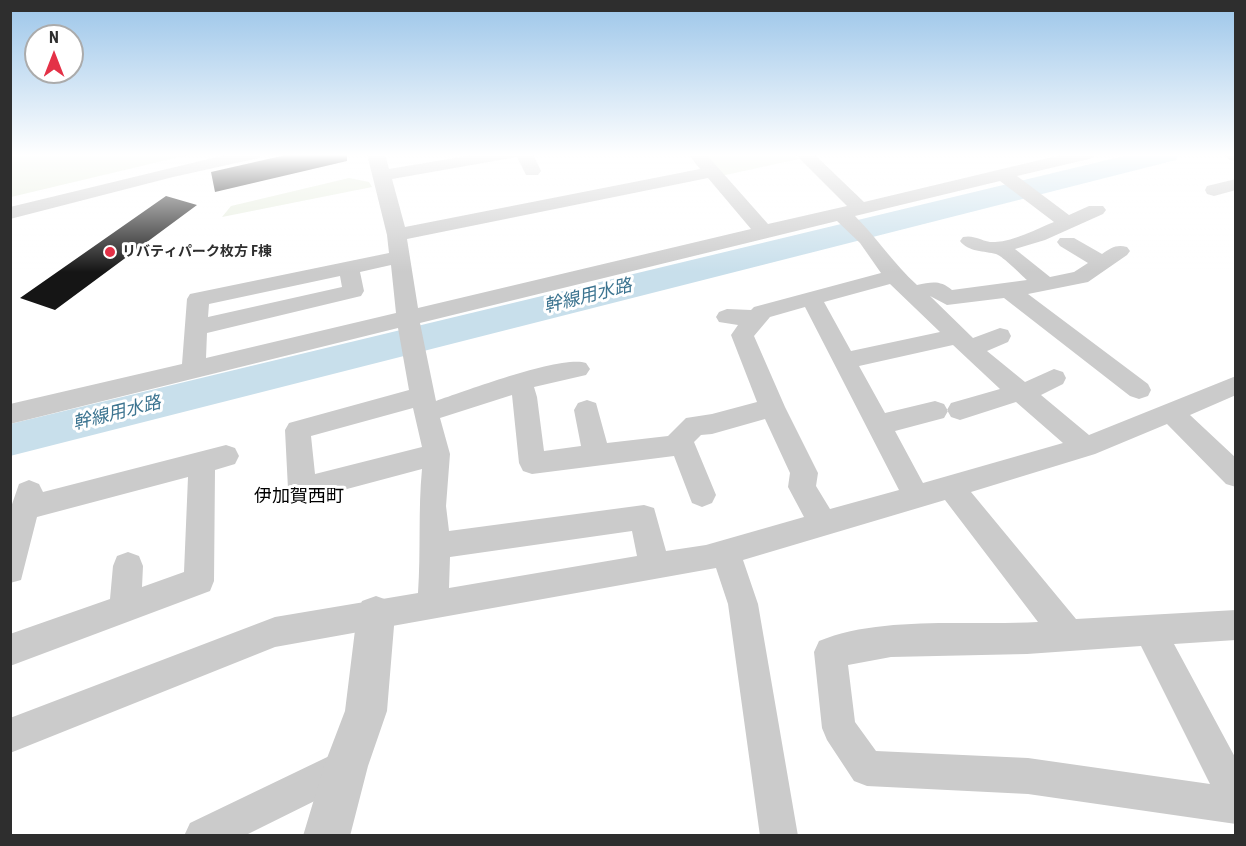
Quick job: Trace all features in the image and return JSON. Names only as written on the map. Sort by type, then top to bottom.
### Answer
[{"type":"street","points":[[10,213],[87,193]]},
{"type":"street","points":[[387,193],[397,235],[408,319],[437,454],[432,506],[436,546],[433,603]]},
{"type":"street","points":[[397,235],[605,193]]},
{"type":"street","points":[[731,193],[764,232]]},
{"type":"street","points":[[834,193],[894,276],[969,349],[1086,447]]},
{"type":"street","points":[[10,414],[764,232],[855,222],[958,193]]},
{"type":"street","points":[[913,293],[936,288],[947,298],[1046,285],[1081,277],[1112,257],[1067,232],[1029,193]]},
{"type":"street","points":[[970,241],[993,249],[1038,236],[1067,232],[1096,210]]},
{"type":"street","points":[[1000,247],[1046,285]]},
{"type":"street","points":[[193,370],[196,328],[353,291],[349,268],[400,257]]},
{"type":"street","points":[[822,522],[802,486],[804,473],[772,407],[742,335],[762,312],[894,276]]},
{"type":"street","points":[[1007,289],[1059,338],[1139,390]]},
{"type":"street","points":[[811,297],[916,496]]},
{"type":"street","points":[[727,316],[757,318]]},
{"type":"street","points":[[969,349],[1000,336]]},
{"type":"street","points":[[843,361],[947,339]]},
{"type":"street","points":[[437,454],[302,489],[298,430],[425,405],[578,369]]},
{"type":"street","points":[[960,410],[1022,393],[1054,378]]},
{"type":"street","points":[[520,383],[525,397],[532,463],[682,445]]},
{"type":"street","points":[[10,736],[275,632],[433,603],[706,558],[822,522],[1086,447],[1172,412],[1230,394]]},
{"type":"street","points":[[702,495],[680,439],[695,425],[712,424],[772,407]]},
{"type":"street","points":[[587,410],[596,455]]},
{"type":"street","points":[[878,425],[935,411]]},
{"type":"street","points":[[1172,412],[1236,476]]},
{"type":"street","points":[[10,570],[28,499],[214,459],[199,581],[10,650]]},
{"type":"street","points":[[951,486],[1069,636]]},
{"type":"street","points":[[436,546],[644,517],[654,566]]},
{"type":"street","points":[[725,552],[743,604],[779,836]]},
{"type":"street","points":[[125,607],[128,566]]},
{"type":"street","points":[[326,836],[346,766],[366,711],[376,614]]},
{"type":"street","points":[[1236,625],[1069,636],[891,642],[830,652],[839,728],[867,768],[1028,776],[1236,806]]},
{"type":"street","points":[[1150,631],[1236,797]]},
{"type":"street","points":[[203,836],[346,766]]},
{"type":"green space","points":[[11,193],[26,193],[11,197]]},
{"type":"green space","points":[[284,193],[340,193],[222,217],[231,206]]},
{"type":"building","name":"リバティパーク枚方 F棟","points":[[166,196],[197,205],[55,310],[20,298]]},
{"type":"waterway","name":"幹線用水路","points":[[10,440],[1006,193]]},
{"type":"place","name":"リバティパーク枚方 F棟","points":[[110,252]]},
{"type":"district","name":"伊加賀西町","points":[[299,497]]}]
